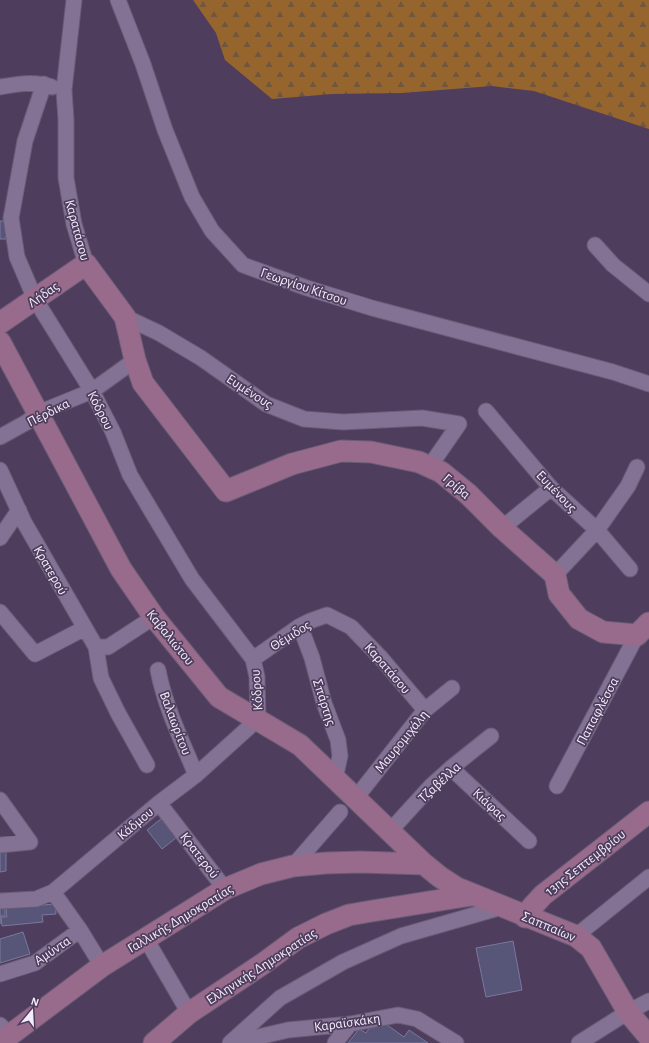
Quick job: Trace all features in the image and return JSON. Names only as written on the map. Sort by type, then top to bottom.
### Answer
[{"type":"street","name":"Καρατάσου","points":[[74,0],[64,90],[66,120],[66,178],[74,224],[86,264],[125,316],[135,360],[143,383],[226,491]]},
{"type":"street","name":"Γεωργίου Κίτσου","points":[[118,0],[143,64],[165,130],[192,197],[212,231],[243,265],[307,288],[368,307],[613,372],[649,384]]},
{"type":"street","points":[[0,87],[20,83],[44,84],[64,90]]},
{"type":"street","name":"Κόδρου","points":[[44,84],[25,141],[11,218],[16,257],[34,300],[92,391],[113,432],[130,475],[188,572],[253,659],[257,677],[258,719]]},
{"type":"street","points":[[595,245],[613,265],[649,294]]},
{"type":"street","name":"Λήδας","points":[[0,323],[86,264]]},
{"type":"street","name":"Ευμένους","points":[[125,316],[201,358],[266,404],[304,419],[343,422],[422,418],[459,424],[430,466]]},
{"type":"street","name":"Καβαλιώτου","points":[[0,342],[121,568],[154,617],[219,696],[300,745],[335,779],[348,806],[390,831],[424,864]]},
{"type":"street","name":"Πέρδικα","points":[[0,437],[27,422],[38,413],[92,391],[135,360]]},
{"type":"street","name":"Ευμένους","points":[[486,411],[551,488],[598,530],[630,569]]},
{"type":"street","name":"Γρίβα","points":[[226,491],[292,464],[341,451],[371,452],[398,456],[430,466],[441,472],[468,494],[502,528],[554,575]]},
{"type":"street","points":[[637,467],[628,486],[598,530],[554,575],[559,594],[579,619],[603,632],[643,629]]},
{"type":"street","name":"Κρατερού","points":[[0,470],[24,522],[96,646]]},
{"type":"street","points":[[502,528],[551,488]]},
{"type":"street","points":[[0,538],[19,510]]},
{"type":"street","points":[[0,612],[35,654],[85,628]]},
{"type":"street","name":"Θέμιδος","points":[[253,659],[300,626],[326,615],[351,627]]},
{"type":"street","points":[[147,765],[118,713],[101,678],[96,646],[108,647],[154,617]]},
{"type":"street","name":"Σπάρτης","points":[[300,626],[312,658],[324,703],[338,740],[340,756],[335,779]]},
{"type":"street","name":"Καρατάσου","points":[[351,627],[381,658],[425,710]]},
{"type":"street","name":"Παπαφλέσσα","points":[[557,786],[643,629]]},
{"type":"street","name":"Βαλαωρίτου","points":[[158,670],[162,689],[171,715],[196,775]]},
{"type":"street","name":"Μαυρομιχάλη","points":[[293,866],[348,806],[425,710],[452,688]]},
{"type":"street","name":"Κάδμου","points":[[0,901],[36,899],[53,892],[159,803],[196,775],[258,719]]},
{"type":"street","name":"Τζαβέλλα","points":[[390,831],[431,786],[491,736]]},
{"type":"street","name":"Κιάφας","points":[[451,768],[529,841]]},
{"type":"street","points":[[0,800],[30,842],[0,845]]},
{"type":"street","name":"Κρατερού","points":[[159,803],[225,889]]},
{"type":"street","name":"13ης Σεπτεμβρίου","points":[[526,917],[532,907],[543,895],[649,812]]},
{"type":"street","name":"Γαλλικής Δημοκρατίας","points":[[4,1034],[102,966],[225,889],[261,874],[293,866],[360,862],[424,864]]},
{"type":"street","points":[[424,864],[445,880],[472,895]]},
{"type":"street","points":[[576,936],[649,877]]},
{"type":"street","points":[[53,892],[80,930],[102,966]]},
{"type":"street","name":"Σαππαίων","points":[[472,895],[576,936],[591,948],[628,1012],[649,1037]]},
{"type":"street","name":"Ελληνικής Δημοκρατίας","points":[[154,1043],[189,1013],[264,963],[298,938],[326,924],[349,915],[472,895]]},
{"type":"street","points":[[230,1043],[280,998],[343,962],[401,936],[502,907]]},
{"type":"street","name":"Αμύντα","points":[[0,974],[35,963],[80,930]]},
{"type":"street","points":[[146,939],[189,1013]]},
{"type":"street","points":[[580,1043],[628,1012],[649,1001]]},
{"type":"street","name":"Καραϊσκάκη","points":[[233,1043],[288,1030],[350,1024],[398,1015],[417,1019],[456,1043]]},
{"type":"street","points":[[335,1043],[350,1024]]},
{"type":"green space","points":[[193,0],[649,0],[649,129],[534,91],[492,86],[402,93],[332,94],[272,99],[225,60],[216,33]]},
{"type":"building","points":[[0,221],[6,221],[6,239],[0,239]]},
{"type":"building","points":[[166,815],[181,834],[162,849],[147,830]]},
{"type":"building","points":[[0,848],[6,848],[6,871],[0,872]]},
{"type":"building","points":[[55,904],[56,914],[42,915],[43,922],[2,926],[1,917],[7,917],[6,908]]},
{"type":"building","points":[[0,908],[5,908],[5,916],[0,916]]},
{"type":"building","points":[[23,932],[30,954],[0,963],[0,939]]},
{"type":"building","points":[[513,941],[522,990],[486,997],[476,948]]},
{"type":"building","points":[[383,1022],[404,1037],[409,1030],[428,1043],[348,1043],[359,1029],[366,1033],[372,1024]]}]
